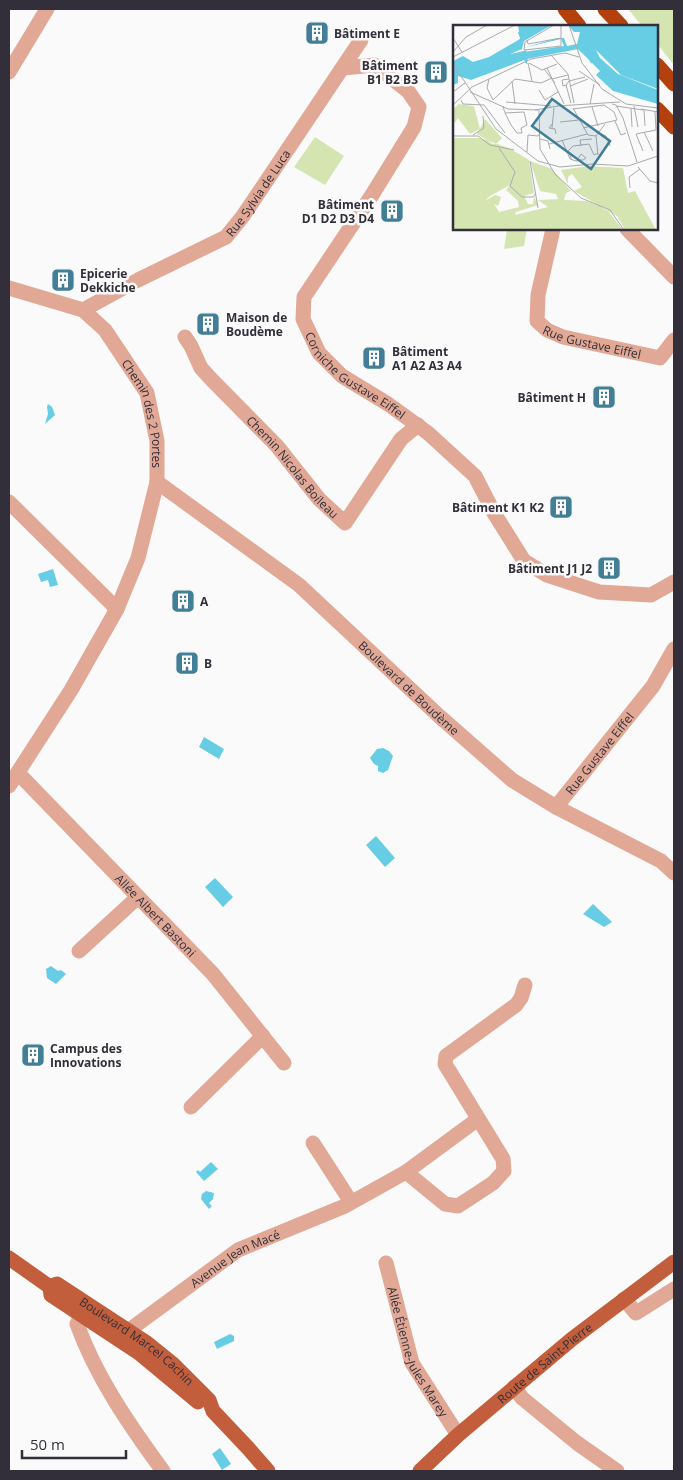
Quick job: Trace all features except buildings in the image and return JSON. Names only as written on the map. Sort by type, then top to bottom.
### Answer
[{"type":"highway","points":[[565,9],[578,25]]},
{"type":"highway","points":[[606,9],[620,25]]},
{"type":"highway","points":[[658,66],[674,84]]},
{"type":"highway","points":[[658,110],[674,127]]},
{"type":"main road","name":"Boulevard Marcel Cachin","points":[[9,1258],[50,1287],[51,1295],[85,1310],[124,1336],[147,1343],[173,1364],[209,1400],[213,1411],[268,1471]]},
{"type":"main road","name":"Route de Saint-Pierre","points":[[420,1471],[458,1435],[514,1387],[624,1299],[674,1262]]},
{"type":"street","points":[[9,72],[47,9]]},
{"type":"street","name":"Rue Sylvia de Luca","points":[[83,310],[138,280],[226,237],[243,216],[361,40]]},
{"type":"street","name":"Corniche Gustave Eiffel","points":[[343,68],[375,65],[408,91],[419,107],[414,127],[372,195],[304,297],[303,319],[319,353],[342,376],[418,425],[475,476],[494,513],[524,561],[547,575],[599,592],[651,595],[674,582]]},
{"type":"street","name":"Rue Gustave Eiffel","points":[[553,230],[538,295],[537,321],[547,330],[562,337],[660,358],[674,340]]},
{"type":"street","points":[[628,230],[674,277]]},
{"type":"street","name":"Chemin des 2 Portes","points":[[9,288],[83,310],[105,330],[147,393],[157,440],[157,482],[138,558],[117,608],[71,690],[9,786]]},
{"type":"street","name":"Chemin Nicolas Boileau","points":[[185,337],[201,368],[277,446],[319,498],[345,523],[401,439],[418,425]]},
{"type":"street","name":"Boulevard de Boudème","points":[[157,482],[299,585],[506,775],[556,807],[661,861],[674,873]]},
{"type":"street","points":[[9,502],[117,608]]},
{"type":"street","name":"Rue Gustave Eiffel","points":[[556,807],[652,686],[674,649]]},
{"type":"street","name":"Allée Albert Bastoni","points":[[18,773],[213,974],[284,1063]]},
{"type":"street","points":[[79,951],[138,897]]},
{"type":"street","points":[[406,1172],[445,1204],[458,1206],[493,1183],[504,1172],[504,1159],[445,1064],[446,1056],[516,1005],[521,998],[525,985]]},
{"type":"street","points":[[191,1107],[263,1036]]},
{"type":"street","name":"Avenue Jean Macé","points":[[124,1336],[238,1250],[352,1202],[406,1172],[478,1119]]},
{"type":"street","points":[[313,1143],[352,1202]]},
{"type":"street","name":"Allée Étienne-Jules Marey","points":[[386,1263],[412,1363],[458,1435]]},
{"type":"street","points":[[624,1299],[636,1313],[674,1289]]},
{"type":"street","points":[[85,1310],[77,1324],[86,1346],[110,1391],[162,1471]]},
{"type":"street","points":[[514,1387],[522,1398],[577,1443],[617,1471]]},
{"type":"green space","points":[[628,9],[674,9],[674,65],[658,45],[658,25],[641,25]]},
{"type":"green space","points":[[315,137],[344,156],[325,185],[294,167]]},
{"type":"green space","points":[[507,230],[527,230],[524,246],[504,249]]},
{"type":"water","points":[[48,404],[52,407],[55,415],[45,424],[48,414]]},
{"type":"water","points":[[53,569],[58,585],[50,587],[48,580],[41,582],[38,574]]},
{"type":"water","points":[[204,737],[224,749],[219,759],[199,747]]},
{"type":"water","points":[[383,748],[393,756],[388,770],[383,773],[378,771],[378,766],[370,758],[377,749]]},
{"type":"water","points":[[376,836],[395,858],[385,867],[366,845]]},
{"type":"water","points":[[215,878],[233,897],[223,907],[205,887]]},
{"type":"water","points":[[593,904],[612,922],[604,927],[583,914]]},
{"type":"water","points":[[51,966],[66,974],[56,984],[47,978],[46,969]]},
{"type":"water","points":[[211,1162],[218,1169],[204,1181],[196,1172],[198,1170],[200,1172]]},
{"type":"water","points":[[206,1191],[214,1193],[213,1199],[209,1203],[212,1206],[209,1209],[201,1199],[202,1194]]},
{"type":"water","points":[[230,1334],[234,1336],[234,1341],[217,1349],[214,1342]]},
{"type":"water","points":[[220,1448],[231,1464],[222,1470],[212,1454]]},
{"type":"place","name":"Bâtiment E","points":[[317,33]]},
{"type":"place","name":"Bâtiment B1 B2 B3","points":[[436,72]]},
{"type":"place","name":"Bâtiment D1 D2 D3 D4","points":[[392,211]]},
{"type":"place","name":"Epicerie Dekkiche","points":[[63,280]]},
{"type":"place","name":"Maison de Boudème","points":[[208,324]]},
{"type":"place","name":"Bâtiment A1 A2 A3 A4","points":[[374,358]]},
{"type":"place","name":"Bâtiment H","points":[[604,397]]},
{"type":"place","name":"Bâtiment K1 K2","points":[[561,507]]},
{"type":"place","name":"Bâtiment J1 J2","points":[[609,568]]},
{"type":"place","name":"A","points":[[183,601]]},
{"type":"place","name":"B","points":[[187,663]]},
{"type":"place","name":"Campus des Innovations","points":[[33,1055]]}]
